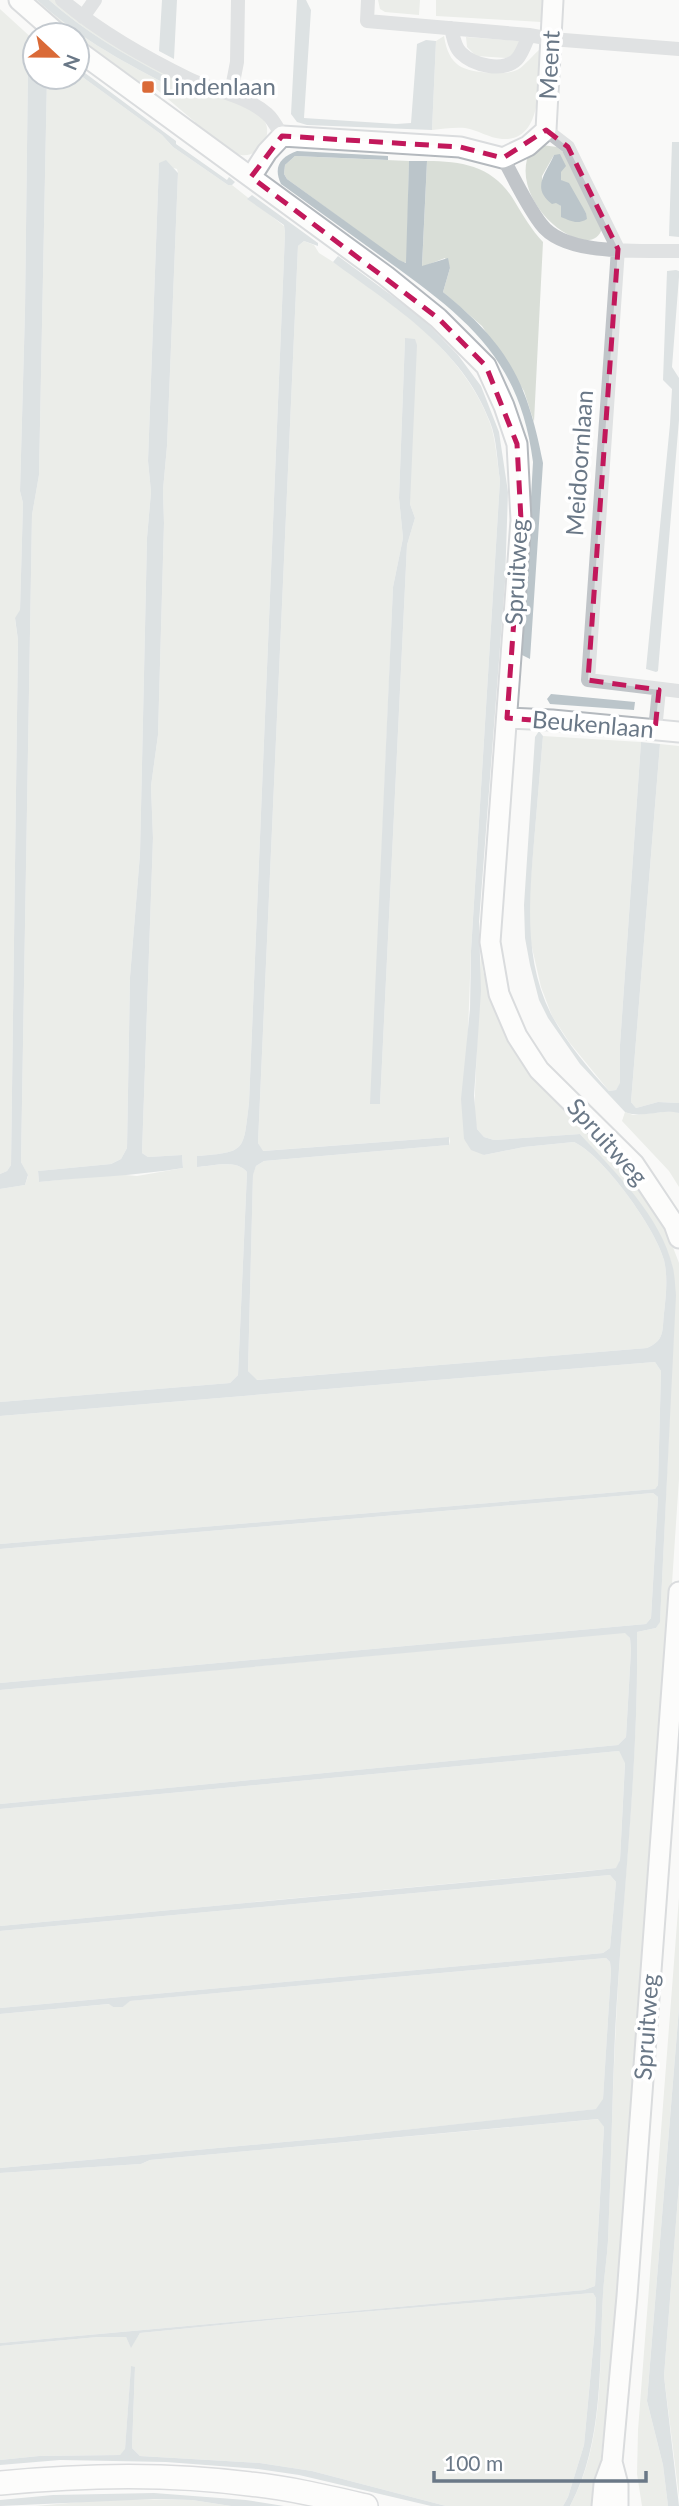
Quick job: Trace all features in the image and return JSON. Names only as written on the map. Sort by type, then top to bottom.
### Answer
[{"type":"main road","points":[[19,0],[43,21]]},
{"type":"main road","name":"Meent","points":[[546,130],[553,0]]},
{"type":"main road","name":"Spruitweg","points":[[91,60],[386,276],[438,318],[486,366],[517,444],[521,520],[490,942],[499,994],[517,1036],[539,1070],[634,1164],[674,1224],[679,1238]]},
{"type":"main road","points":[[251,177],[267,152],[282,136],[460,147],[503,158],[528,146],[546,130]]},
{"type":"main road","name":"Beukenlaan","points":[[507,718],[679,732]]},
{"type":"main road","name":"Spruitweg","points":[[602,2506],[604,2484],[612,2462],[627,2296],[679,1592]]},
{"type":"main road","name":"Spruitweg","points":[[612,2462],[618,2485],[618,2506]]},
{"type":"main road","points":[[0,2483],[123,2477],[250,2483],[366,2506]]},
{"type":"street","points":[[62,0],[136,52],[192,80],[231,93],[268,114],[282,136]]},
{"type":"street","points":[[83,17],[95,0]]},
{"type":"street","points":[[231,93],[237,62],[238,0]]},
{"type":"street","points":[[368,0],[367,21],[679,49]]},
{"type":"street","points":[[451,28],[459,52],[475,63],[491,66],[504,65],[517,59],[529,35]]},
{"type":"street","points":[[546,130],[568,147],[618,249]]},
{"type":"street","points":[[503,158],[541,226],[564,241],[580,246],[679,251]]},
{"type":"street","name":"Meidoornlaan","points":[[618,249],[588,680],[659,690]]},
{"type":"street","points":[[656,730],[659,690],[679,691]]},
{"type":"highlighted area","points":[[546,130],[568,147],[618,249],[588,680],[659,690],[655,730],[507,718],[521,520],[517,444],[486,366],[438,318],[251,177],[282,136],[460,147],[503,158]]},
{"type":"shaded area","points":[[29,0],[37,0],[62,21],[54,21]]},
{"type":"shaded area","points":[[37,0],[49,0],[76,21],[62,21]]},
{"type":"shaded area","points":[[49,0],[56,0],[254,109],[267,128],[265,140],[253,153],[234,153],[193,126],[195,122],[148,82],[144,84],[119,72],[91,51],[91,41],[164,83],[167,81],[166,77],[91,32],[91,21],[75,21]]},
{"type":"shaded area","points":[[162,0],[177,0],[174,59],[159,51]]},
{"type":"shaded area","points":[[297,0],[306,0],[311,10],[304,118],[411,123],[417,44],[426,40],[436,41],[432,130],[307,125],[297,122],[291,114]]},
{"type":"shaded area","points":[[378,0],[420,0],[419,15],[385,12],[380,9]]},
{"type":"shaded area","points":[[436,0],[542,0],[541,22],[436,16]]},
{"type":"shaded area","points":[[0,9],[21,28],[21,91],[28,91],[20,491],[23,503],[20,611],[15,619],[18,640],[11,1165],[7,1171],[0,1174]]},
{"type":"shaded area","points":[[91,32],[167,77],[168,81],[164,83],[91,41]]},
{"type":"shaded area","points":[[444,36],[454,61],[465,69],[481,72],[516,71],[540,49],[536,106],[526,130],[516,137],[502,139],[465,128],[432,130],[436,41]]},
{"type":"shaded area","points":[[466,37],[520,41],[516,53],[506,58],[476,56],[467,47]]},
{"type":"shaded area","points":[[91,77],[176,141],[176,144],[227,180],[229,177],[235,182],[228,185],[173,147],[162,135],[91,83]]},
{"type":"shaded area","points":[[91,83],[162,135],[173,147],[228,185],[232,185],[284,226],[285,233],[249,1103],[240,1146],[225,1153],[197,1156],[198,1167],[231,1164],[247,1172],[238,1375],[230,1383],[0,1402],[0,1189],[25,1185],[28,1176],[21,1162],[32,515],[39,475],[47,91],[91,91]],"holes":[[[159,164],[177,169],[163,490],[158,735],[151,786],[153,838],[142,1153],[148,1157],[182,1155],[183,1168],[137,1176],[114,1174],[39,1182],[38,1171],[111,1164],[121,1159],[127,1148],[130,977],[140,854],[147,538],[151,492],[148,461]]]},
{"type":"shaded area","points":[[28,91],[47,91],[39,475],[32,515],[21,1162],[28,1175],[25,1185],[0,1189],[0,1174],[7,1171],[11,1165],[18,640],[15,618],[20,610]]},
{"type":"shaded area","points":[[672,142],[679,142],[679,237],[669,236]]},
{"type":"shaded area","points":[[542,145],[557,147],[565,154],[602,228],[596,238],[585,240],[571,236],[556,227],[543,213],[532,197],[526,178],[527,159]],"holes":[[[554,155],[561,171],[561,180],[586,213],[563,210],[542,191],[542,176]]]},
{"type":"shaded area","points":[[297,151],[388,156],[388,160],[295,156],[285,165],[284,174],[287,179],[406,263],[409,161],[427,161],[422,266],[448,258],[450,268],[443,292],[484,330],[511,367],[530,409],[543,463],[530,659],[522,655],[533,462],[526,426],[516,396],[503,369],[466,323],[417,283],[281,184],[278,173],[280,163],[286,156]]},
{"type":"shaded area","points":[[560,154],[566,166],[561,172],[561,180],[569,183],[586,213],[587,219],[580,222],[561,217],[561,206],[552,204],[542,192],[544,174],[554,155]]},
{"type":"shaded area","points":[[295,156],[409,161],[407,263],[399,261],[287,179],[284,174],[285,165]]},
{"type":"shaded area","points":[[166,160],[178,173],[163,490],[158,735],[151,786],[153,838],[142,1153],[148,1157],[182,1155],[183,1168],[39,1182],[38,1171],[111,1164],[121,1159],[127,1148],[130,977],[140,854],[147,538],[151,492],[148,461],[159,163]]},
{"type":"shaded area","points":[[427,161],[454,162],[488,174],[507,190],[543,242],[534,422],[524,391],[482,326],[443,292],[450,268],[445,258],[422,267]]},
{"type":"shaded area","points":[[252,195],[318,243],[318,246],[304,241],[298,246],[258,1143],[263,1151],[449,1137],[449,1145],[264,1161],[256,1166],[253,1175],[248,1371],[257,1380],[647,1348],[657,1342],[662,1334],[665,1300],[664,1260],[651,1230],[627,1194],[586,1150],[574,1142],[524,1147],[484,1155],[471,1150],[464,1139],[461,1099],[470,1009],[471,951],[500,480],[495,443],[490,422],[478,396],[462,372],[424,331],[333,262],[338,256],[421,317],[458,355],[481,386],[499,432],[508,492],[505,582],[479,922],[481,991],[474,1096],[477,1129],[484,1137],[494,1140],[580,1134],[622,1179],[648,1213],[667,1249],[674,1275],[676,1295],[660,1622],[656,1628],[637,1632],[635,1732],[615,2034],[608,2241],[598,2402],[589,2456],[570,2506],[563,2506],[584,2445],[595,2328],[596,2298],[593,2293],[140,2333],[131,2348],[126,2337],[0,2346],[0,2343],[584,2290],[595,2286],[604,2127],[598,2119],[150,2160],[141,2164],[0,2173],[0,2168],[339,2137],[596,2109],[603,2099],[611,1971],[610,1962],[606,1958],[130,2001],[123,2007],[109,2004],[0,2014],[0,2008],[603,1953],[610,1948],[616,1882],[610,1875],[0,1931],[0,1926],[616,1868],[620,1860],[625,1763],[619,1751],[0,1809],[0,1804],[618,1745],[626,1737],[631,1650],[630,1638],[625,1633],[0,1690],[0,1683],[646,1624],[651,1618],[658,1497],[653,1493],[0,1549],[0,1544],[655,1489],[658,1485],[661,1371],[655,1362],[0,1416],[0,1402],[230,1383],[238,1375],[247,1172],[231,1164],[197,1167],[197,1156],[225,1153],[240,1146],[249,1103],[285,233],[284,225],[247,199]]},
{"type":"shaded area","points":[[304,241],[314,245],[319,253],[369,286],[418,325],[461,371],[478,396],[490,423],[500,480],[471,951],[464,1139],[484,1155],[524,1147],[574,1142],[613,1177],[640,1212],[664,1260],[666,1287],[662,1330],[657,1342],[647,1348],[256,1380],[248,1371],[253,1174],[256,1166],[264,1161],[449,1145],[450,1141],[449,1137],[262,1151],[258,1143],[298,246]],"holes":[[[405,338],[410,504],[415,518],[407,545],[380,1104],[371,1104],[393,587],[403,538],[399,498]]]},
{"type":"shaded area","points":[[667,271],[679,271],[679,277],[672,367],[679,378],[679,420],[656,672],[646,669],[672,389],[663,380]]},
{"type":"shaded area","points":[[405,338],[415,339],[417,345],[410,504],[415,518],[407,545],[380,1104],[370,1104],[393,587],[403,538],[399,498]]},
{"type":"shaded area","points":[[551,694],[635,702],[634,710],[550,704],[547,699]]},
{"type":"shaded area","points":[[539,731],[543,736],[530,908],[536,973],[542,994],[557,1024],[609,1091],[616,1090],[620,1083],[620,1045],[641,742],[660,744],[631,1102],[636,1108],[658,1102],[679,1103],[679,1113],[625,1112],[580,1064],[548,1018],[539,1000],[525,938],[524,905],[535,737]]},
{"type":"shaded area","points":[[543,736],[641,742],[620,1045],[620,1084],[616,1090],[609,1091],[569,1042],[552,1016],[541,987],[530,939],[530,888]]},
{"type":"shaded area","points":[[660,744],[679,746],[679,1103],[658,1102],[636,1108],[631,1102]]},
{"type":"shaded area","points":[[481,951],[483,971],[498,1019],[516,1053],[537,1083],[625,1169],[666,1229],[679,1263],[679,1479],[652,1882],[642,1955],[645,1989],[611,2396],[603,2437],[596,2506],[570,2506],[589,2456],[598,2402],[608,2241],[616,2023],[633,1779],[637,1632],[656,1628],[660,1621],[674,1283],[670,1259],[654,1224],[619,1177],[580,1134],[494,1140],[484,1137],[477,1129],[474,1116]]},
{"type":"shaded area","points":[[673,1111],[679,1113],[679,1187],[669,1171],[622,1121],[625,1112],[633,1115]]},
{"type":"shaded area","points":[[655,1362],[661,1371],[658,1485],[655,1489],[0,1544],[0,1416]]},
{"type":"shaded area","points":[[653,1493],[658,1497],[651,1618],[646,1624],[0,1683],[0,1549]]},
{"type":"shaded area","points":[[625,1632],[630,1638],[631,1650],[626,1737],[618,1745],[0,1804],[0,1690]]},
{"type":"shaded area","points":[[619,1751],[625,1762],[620,1860],[617,1868],[0,1926],[0,1809]]},
{"type":"shaded area","points":[[610,1875],[616,1882],[610,1948],[603,1953],[0,2008],[0,1931]]},
{"type":"shaded area","points":[[679,1897],[679,2008],[647,2401],[663,2465],[668,2506],[642,2506],[637,2474],[638,2430]]},
{"type":"shaded area","points":[[606,1958],[610,1962],[611,1971],[603,2100],[597,2109],[339,2137],[0,2168],[0,2014],[110,2004],[113,2007],[123,2007],[129,2001]]},
{"type":"shaded area","points":[[679,2008],[679,2184],[664,2376],[679,2506],[668,2506],[663,2465],[647,2401]]},
{"type":"shaded area","points":[[599,2119],[604,2127],[595,2286],[584,2290],[0,2343],[0,2173],[141,2164],[150,2160]]},
{"type":"shaded area","points":[[679,2184],[679,2497],[664,2376]]},
{"type":"shaded area","points":[[593,2293],[596,2298],[595,2328],[584,2445],[563,2506],[446,2506],[312,2471],[260,2463],[140,2456],[132,2448],[135,2367],[131,2367],[125,2450],[120,2455],[39,2456],[0,2460],[0,2346],[126,2337],[131,2347],[140,2333]]},
{"type":"shaded area","points":[[131,2366],[135,2367],[132,2448],[140,2456],[260,2463],[312,2471],[446,2506],[431,2506],[299,2475],[258,2469],[166,2462],[60,2460],[0,2465],[0,2460],[39,2456],[120,2455],[125,2449]]},
{"type":"shaded area","points":[[154,2493],[246,2500],[284,2506],[231,2506],[192,2500],[154,2499],[0,2506],[0,2500],[53,2495]]},
{"type":"shaded area","points":[[113,2499],[192,2500],[231,2506],[35,2506]]},
{"type":"place","name":"Lindenlaan","points":[[148,87]]}]
